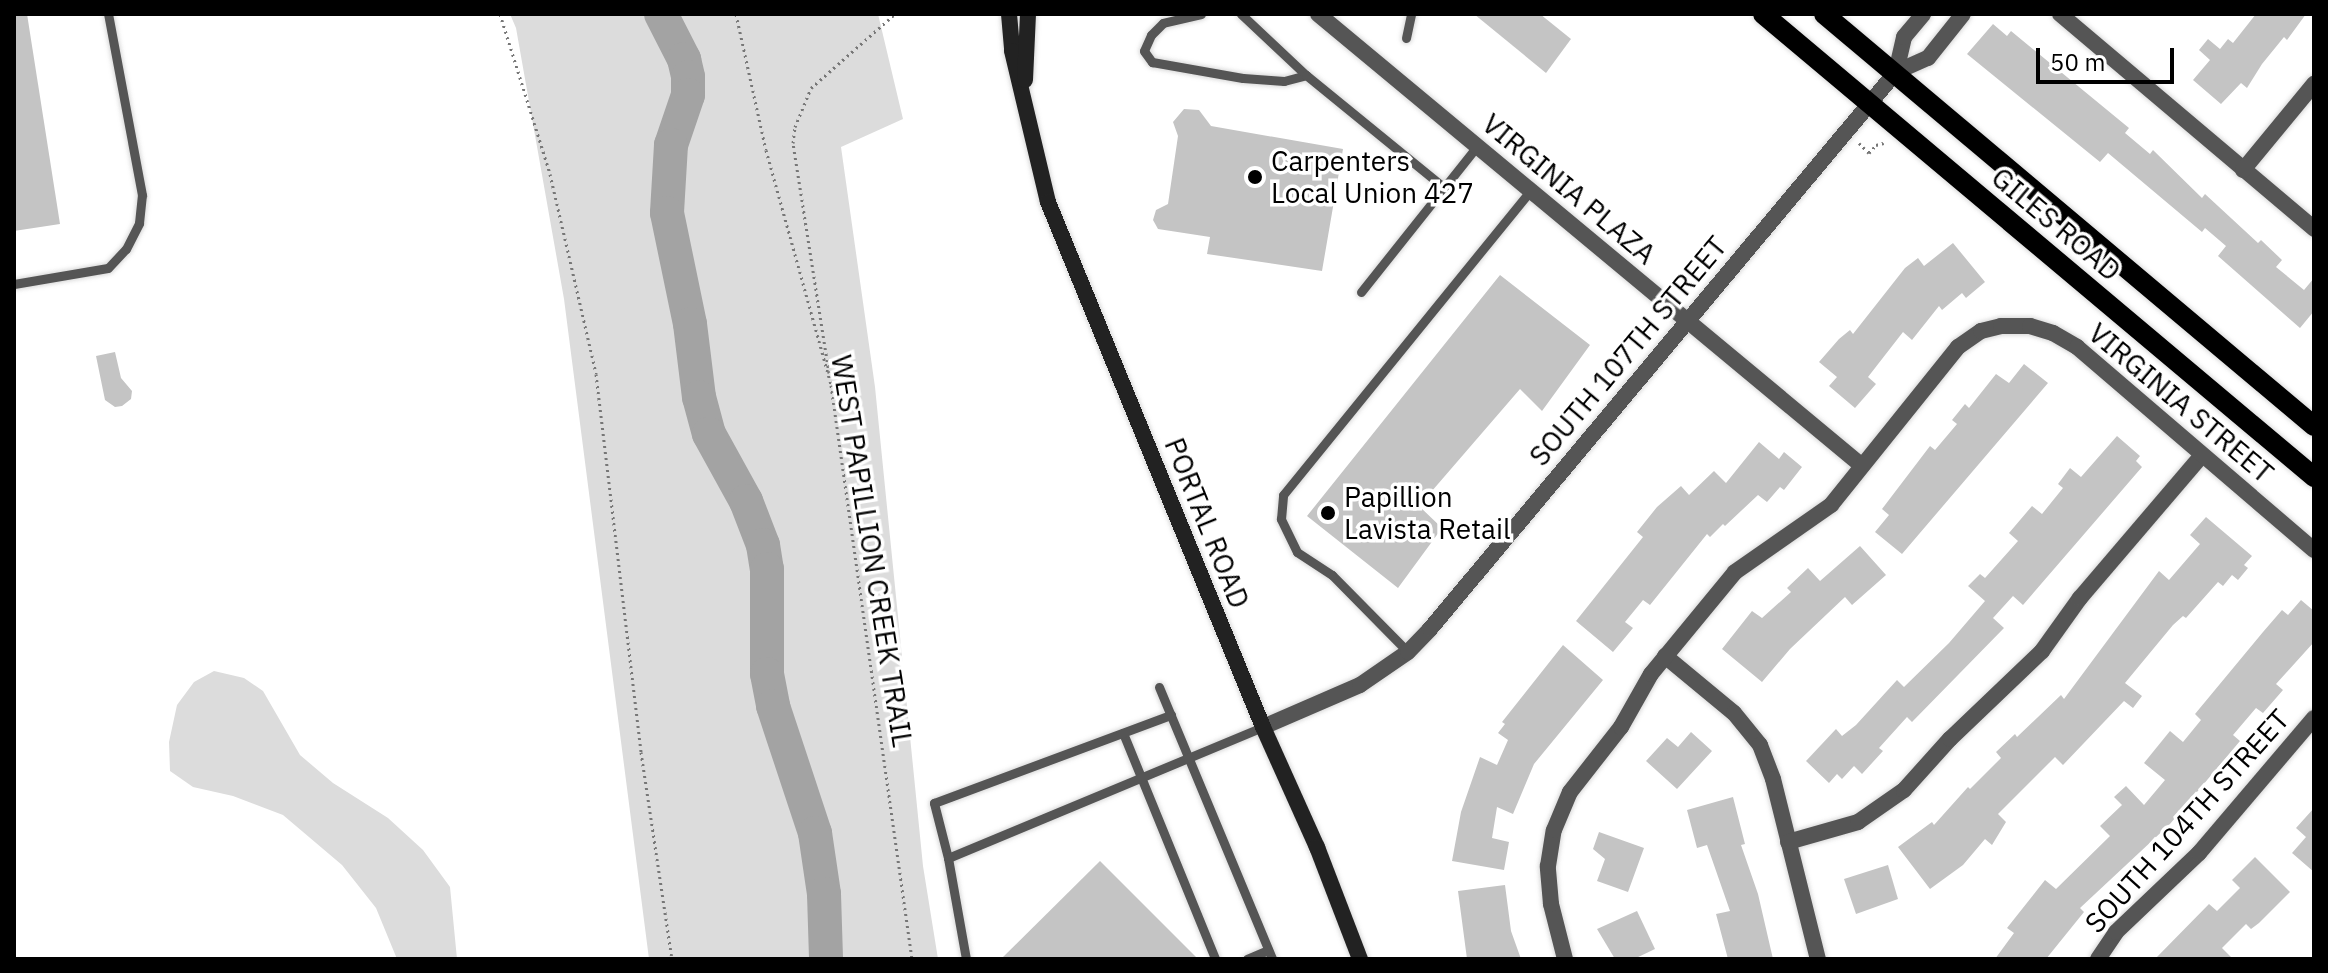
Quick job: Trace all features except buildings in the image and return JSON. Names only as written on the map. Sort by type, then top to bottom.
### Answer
[{"type":"main road","name":"PORTAL ROAD","points":[[1009,14],[1012,51],[1048,202],[1263,727],[1317,847],[1360,959]]},
{"type":"main road","name":"PORTAL ROAD","points":[[1024,101],[1028,14]]},
{"type":"main road","name":"GILES ROAD","points":[[1763,14],[2314,477]]},
{"type":"main road","name":"GILES ROAD","points":[[1824,14],[2314,426]]},
{"type":"street","name":"VIRGINIA PLAZA","points":[[1318,14],[1861,465]]},
{"type":"street","points":[[1896,72],[1904,37],[1923,14]]},
{"type":"street","points":[[1896,72],[1928,58],[1963,14]]},
{"type":"street","points":[[2060,14],[2314,229]]},
{"type":"street","name":"SOUTH 107TH STREET","points":[[1263,727],[1360,685],[1408,652],[1896,72]]},
{"type":"street","points":[[2243,170],[2314,84]]},
{"type":"street","name":"VIRGINIA STREET","points":[[1861,465],[1958,347],[1981,331],[2001,326],[2030,326],[2053,333],[2077,347],[2314,550]]},
{"type":"street","points":[[1788,842],[1858,822],[1904,790],[1950,739],[2042,651],[2080,598],[2202,455]]},
{"type":"street","points":[[1565,959],[1551,904],[1548,866],[1554,830],[1570,792],[1621,727],[1665,656],[1735,572],[1831,505],[1861,465]]},
{"type":"street","points":[[1665,656],[1734,713],[1760,745],[1773,779],[1818,959]]},
{"type":"street","name":"SOUTH 104TH STREET","points":[[2098,959],[2116,932],[2199,853],[2314,718]]},
{"type":"lane","points":[[14,284],[108,268],[126,249],[139,223],[142,195],[108,14]]},
{"type":"lane","points":[[1201,14],[1163,23],[1151,35],[1144,51],[1152,62],[1257,79],[1284,81],[1306,75]]},
{"type":"lane","points":[[1241,14],[1306,75],[1442,186]]},
{"type":"lane","points":[[1406,38],[1411,14]]},
{"type":"lane","points":[[1361,292],[1442,186],[1477,146]]},
{"type":"lane","points":[[1408,652],[1332,575],[1297,552],[1281,519],[1283,495],[1531,190]]},
{"type":"lane","points":[[1159,687],[1270,955],[1247,959]]},
{"type":"lane","points":[[966,959],[948,858],[934,803],[1171,715]]},
{"type":"lane","points":[[948,858],[1263,727]]},
{"type":"lane","points":[[1123,733],[1215,959]]},
{"type":"path","points":[[500,14],[553,188],[596,374],[641,752],[672,959]]},
{"type":"path","name":"WEST PAPILLION CREEK TRAIL","points":[[736,14],[766,150],[831,385],[912,959]]},
{"type":"path","points":[[831,385],[793,143],[795,127],[811,88],[895,14]]},
{"type":"shaded area","points":[[510,14],[878,14],[903,119],[841,147],[875,387],[923,866],[938,959],[649,959],[564,299],[516,28]]},
{"type":"shaded area","points":[[214,671],[244,678],[263,691],[300,755],[333,783],[388,818],[423,850],[450,887],[457,959],[397,959],[376,908],[342,865],[283,815],[233,796],[193,787],[170,771],[169,742],[177,705],[194,682]]},
{"type":"waterway","points":[[661,14],[684,59],[688,77],[688,95],[671,145],[667,213],[690,324],[699,397],[709,434],[746,501],[763,545],[767,569],[767,674],[773,706],[815,833],[824,894],[826,959]]},
{"type":"place","name":"Carpenters Local Union 427","points":[[1255,177]]},
{"type":"place","name":"Papillion Lavista Retail","points":[[1328,513]]}]
